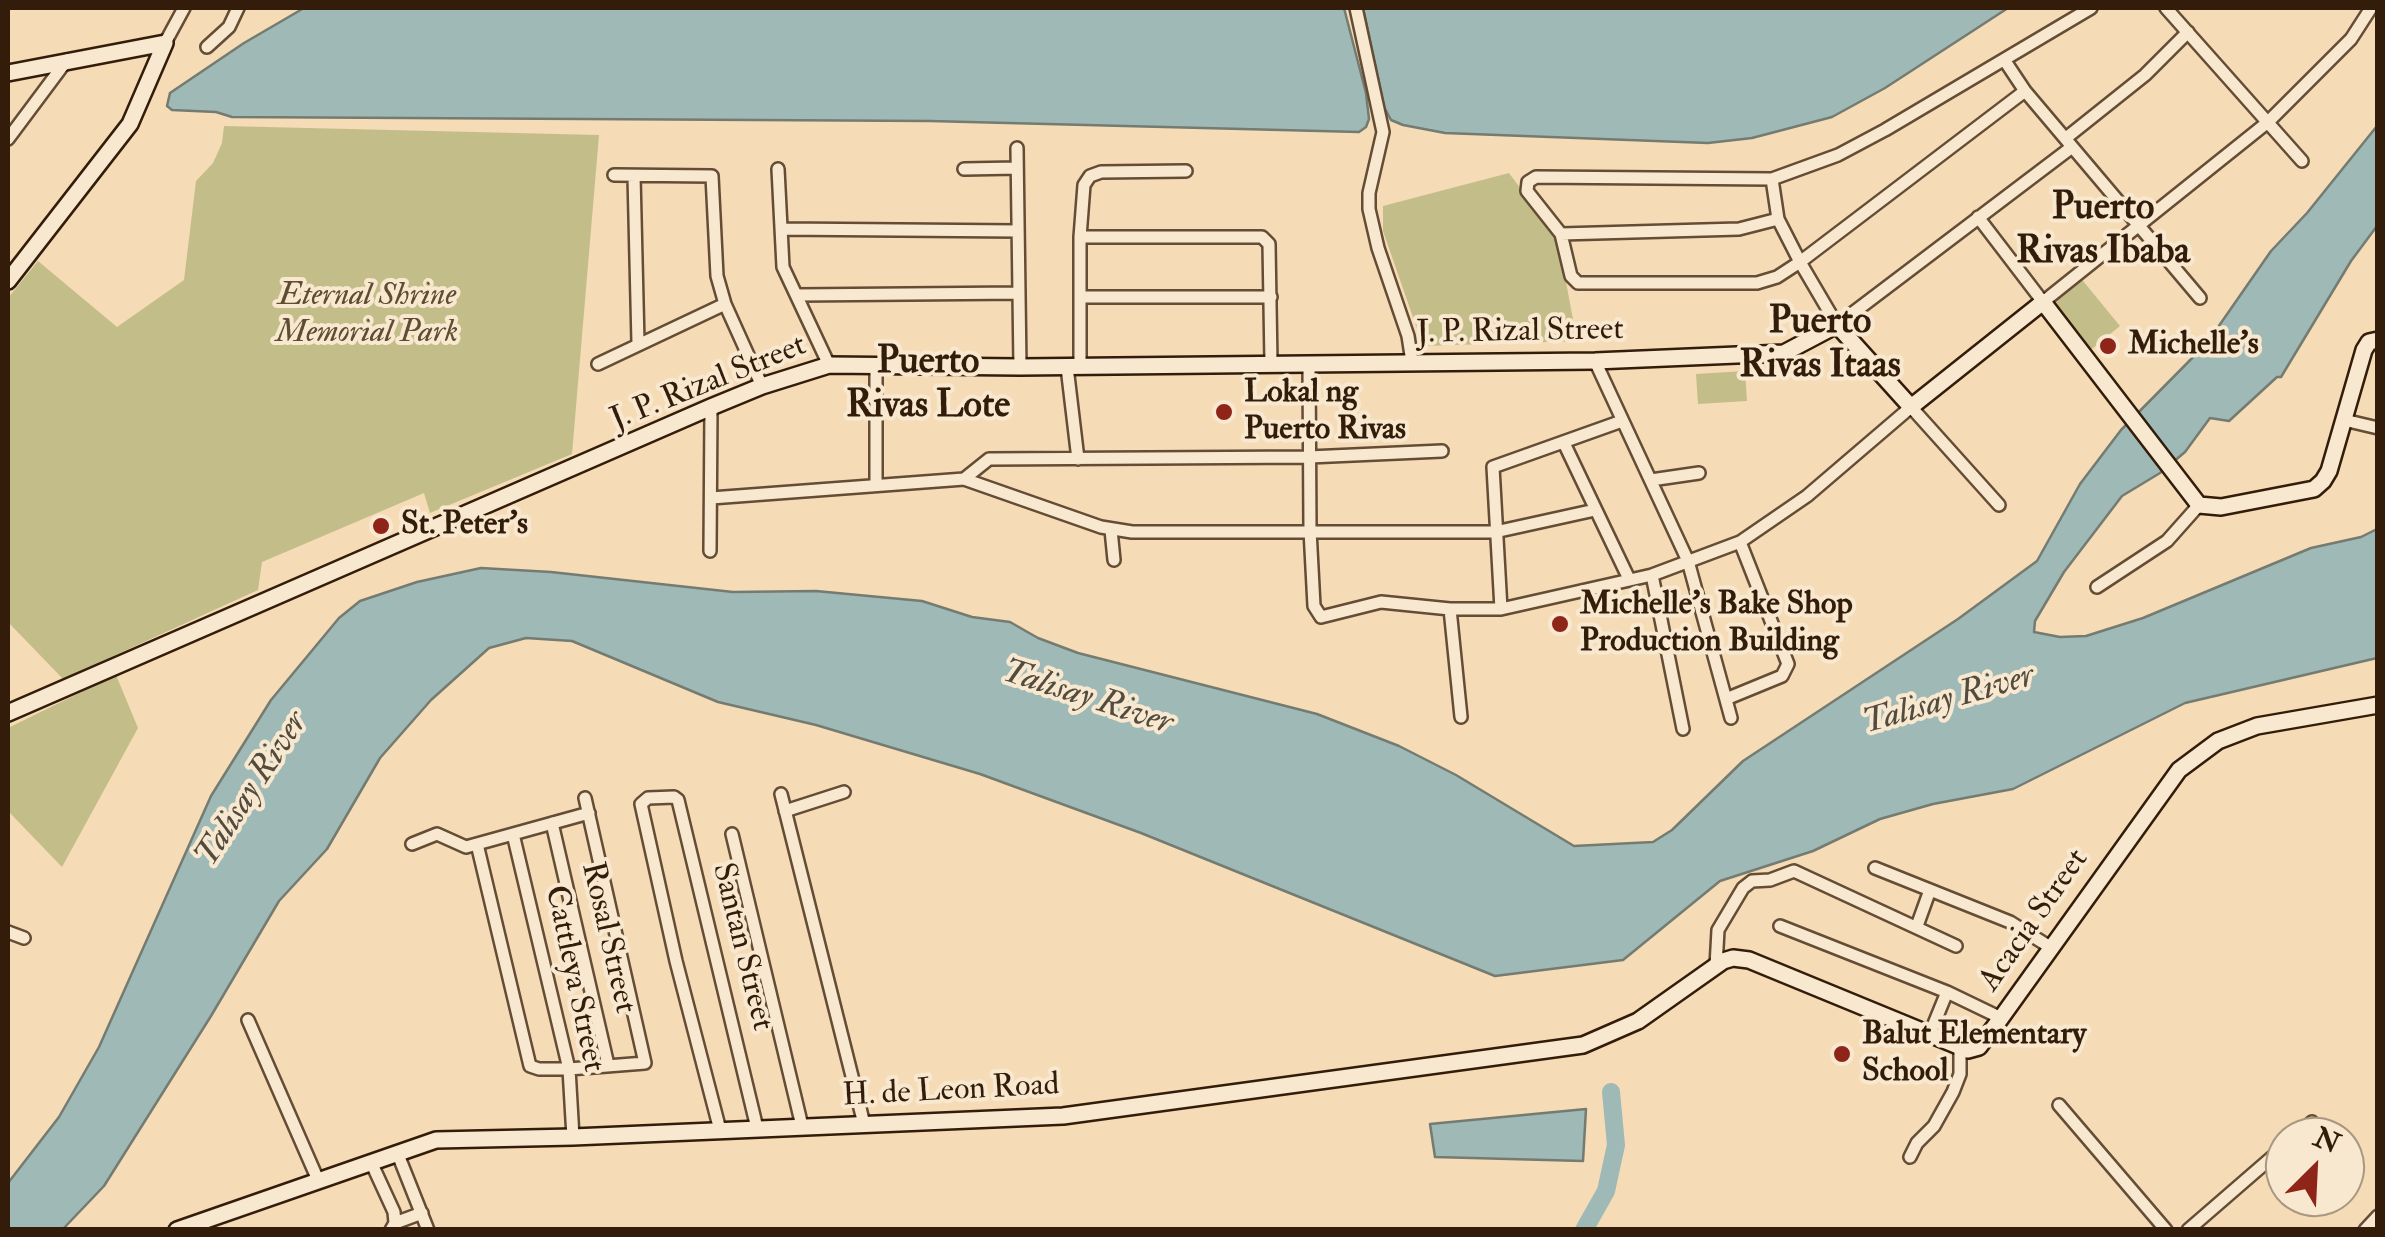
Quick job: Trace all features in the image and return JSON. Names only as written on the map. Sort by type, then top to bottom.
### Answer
[{"type":"street","points":[[8,281],[130,124],[184,8]]},
{"type":"street","points":[[207,47],[230,27],[238,8]]},
{"type":"street","points":[[1356,8],[1383,132],[1369,209],[1408,336],[1412,362]]},
{"type":"street","points":[[2025,91],[1800,262],[1777,277],[1757,283],[1578,283],[1571,276],[1561,234],[1527,192],[1528,182],[1536,177],[1772,178],[1838,155],[2091,8]]},
{"type":"street","points":[[1308,364],[1310,530],[1314,606],[1321,617],[1381,602],[1501,609],[1652,574],[1740,542],[1807,496],[1911,407],[2268,122],[2351,39],[2371,8]]},
{"type":"street","points":[[2173,10],[2302,161]]},
{"type":"street","points":[[1837,325],[2069,143],[2188,32]]},
{"type":"street","points":[[8,73],[165,43]]},
{"type":"street","points":[[8,139],[67,60]]},
{"type":"street","points":[[2005,61],[2025,91],[2200,298]]},
{"type":"street","points":[[1017,148],[1020,367]]},
{"type":"street","points":[[964,169],[1018,168]]},
{"type":"street","points":[[778,169],[784,267],[829,365]]},
{"type":"street","points":[[1078,459],[1074,367],[1081,297],[1084,185],[1090,176],[1101,172],[1186,171]]},
{"type":"street","points":[[614,175],[712,176],[717,276],[725,304],[762,386]]},
{"type":"street","points":[[634,176],[638,343]]},
{"type":"street","points":[[1772,178],[1778,219],[1837,325],[1999,505]]},
{"type":"street","points":[[1978,217],[2199,505],[2221,507],[2314,489],[2329,471],[2364,350],[2369,342],[2378,340]]},
{"type":"street","points":[[1561,234],[1739,229],[1778,219]]},
{"type":"street","points":[[781,230],[1018,231]]},
{"type":"street","points":[[1080,236],[1262,237],[1269,244],[1271,363]]},
{"type":"street","points":[[798,295],[1018,293]]},
{"type":"street","points":[[1081,297],[1271,298]]},
{"type":"street","points":[[598,364],[725,304]]},
{"type":"street","name":"J. P. Rizal Street","points":[[8,713],[710,407],[829,365],[1074,367],[1595,361],[1784,353],[1837,325]]},
{"type":"street","points":[[1595,361],[1688,561],[1731,718]]},
{"type":"street","points":[[876,367],[876,484]]},
{"type":"street","points":[[710,407],[710,551]]},
{"type":"street","points":[[2344,420],[2378,428]]},
{"type":"street","points":[[1501,609],[1493,467],[1622,421]]},
{"type":"street","points":[[1564,442],[1629,579]]},
{"type":"street","points":[[964,479],[990,459],[1309,457],[1442,451]]},
{"type":"street","points":[[1652,480],[1699,473]]},
{"type":"street","points":[[710,498],[964,479],[1111,530],[1495,532],[1595,510]]},
{"type":"street","points":[[2097,587],[2167,541],[2199,505]]},
{"type":"street","points":[[1111,530],[1114,560]]},
{"type":"street","points":[[1726,699],[1782,676],[1788,664],[1740,542]]},
{"type":"street","points":[[1652,574],[1683,728]]},
{"type":"street","points":[[1450,609],[1461,717]]},
{"type":"street","name":"Acacia Street","points":[[1960,1048],[1979,1047],[2179,770],[2218,741],[2256,726],[2378,705]]},
{"type":"street","points":[[785,811],[844,792]]},
{"type":"street","points":[[780,794],[864,1124]]},
{"type":"street","name":"Santan Street","points":[[720,1130],[676,962],[641,801],[674,797],[678,800],[757,1128]]},
{"type":"street","points":[[477,844],[530,1066],[569,1069],[642,1064],[646,1060],[585,798]]},
{"type":"street","points":[[412,844],[437,834],[463,848],[589,813]]},
{"type":"street","name":"Rosal Street","points":[[552,823],[608,1065]]},
{"type":"street","name":"Cattleya Street","points":[[513,834],[569,1069],[573,1138]]},
{"type":"street","points":[[732,834],[802,1126]]},
{"type":"street","points":[[1874,868],[2010,922],[2050,947]]},
{"type":"street","points":[[1910,1157],[1954,1092],[1960,1074],[1960,1048],[1749,960],[1733,958],[1716,966],[1718,930],[1743,888],[1752,881],[1770,880],[1794,871],[1956,946]]},
{"type":"street","points":[[1917,926],[1930,890]]},
{"type":"street","points":[[1780,926],[1947,992],[2001,1018]]},
{"type":"street","points":[[8,932],[24,938]]},
{"type":"street","name":"H. de Leon Road","points":[[186,1228],[436,1140],[573,1138],[1062,1116],[1583,1045],[1638,1021],[1716,966]]},
{"type":"street","points":[[1929,1036],[1947,992]]},
{"type":"street","points":[[248,1020],[318,1180]]},
{"type":"street","points":[[2060,1104],[2166,1230]]},
{"type":"street","points":[[397,1152],[428,1230]]},
{"type":"street","points":[[371,1162],[390,1200],[393,1226],[422,1213]]},
{"type":"street","points":[[2188,1230],[2265,1163]]},
{"type":"street","points":[[2365,1230],[2378,1216]]},
{"type":"green space","name":"Eternal Shrine Memorial Park","points":[[224,126],[599,135],[572,454],[430,513],[424,493],[262,562],[258,590],[63,679],[8,622],[8,298],[38,261],[117,327],[184,280],[196,181],[213,163]]},
{"type":"green space","points":[[1509,173],[1558,239],[1577,341],[1423,346],[1383,231],[1383,206]]},
{"type":"green space","points":[[2079,276],[2120,326],[2088,352],[2047,301]]},
{"type":"green space","points":[[1745,371],[1747,401],[1698,404],[1696,374]]},
{"type":"green space","points":[[116,675],[138,728],[62,867],[8,811],[8,728]]},
{"type":"water","points":[[304,8],[1344,8],[1369,119],[1359,132],[930,121],[232,117],[216,112],[172,110],[167,106],[170,93]]},
{"type":"water","points":[[1363,8],[2008,8],[1885,88],[1832,117],[1752,138],[1708,143],[1445,133],[1403,125],[1391,120],[1384,107]]},
{"type":"water","name":"Talisay River","points":[[2377,126],[2377,226],[2351,261],[2281,377],[2229,421],[2210,418],[2185,452],[2122,496],[2064,572],[2035,621],[2034,632],[2086,636],[2143,618],[2311,548],[2361,537],[2377,529],[2377,658],[2185,703],[2013,789],[1880,819],[1813,851],[1720,881],[1623,960],[1495,976],[1141,833],[980,774],[816,725],[718,702],[572,641],[526,638],[489,648],[431,700],[380,758],[327,849],[279,901],[104,1186],[63,1229],[8,1230],[8,1183],[59,1117],[99,1047],[211,796],[271,700],[339,618],[360,601],[417,582],[481,568],[733,592],[816,591],[922,601],[972,617],[1010,622],[1078,653],[1317,714],[1399,746],[1456,775],[1574,846],[1653,842],[1672,830],[1743,761],[1958,619],[2037,561],[2080,484],[2121,430],[2207,343],[2271,251]]},
{"type":"water","points":[[1586,1109],[1583,1161],[1435,1157],[1430,1124]]},
{"type":"waterway","points":[[1584,1230],[1606,1191],[1616,1145],[1611,1092]]},
{"type":"place","name":"Michelle's","points":[[2108,346]]},
{"type":"place","name":"Lokal ng Puerto Rivas","points":[[1224,412]]},
{"type":"place","name":"St. Peter's","points":[[381,526]]},
{"type":"place","name":"Michelle's Bake Shop Production Building","points":[[1560,624]]},
{"type":"place","name":"Balut Elementary School","points":[[1842,1054]]},
{"type":"district","name":"Puerto Rivas Ibaba","points":[[2103,232]]},
{"type":"district","name":"Puerto Rivas Itaas","points":[[1820,346]]},
{"type":"district","name":"Puerto Rivas Lote","points":[[928,386]]}]
